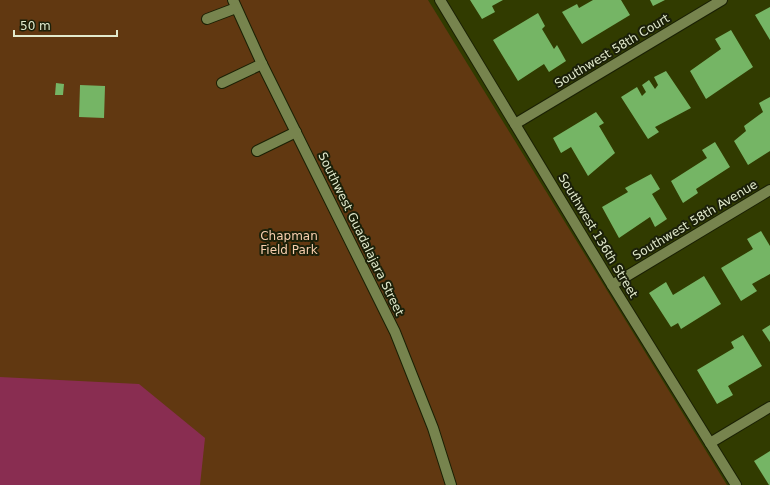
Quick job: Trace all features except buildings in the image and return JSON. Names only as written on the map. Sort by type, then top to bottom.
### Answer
[{"type":"street","name":"Southwest 136th Street","points":[[440,0],[612,285],[736,485]]},
{"type":"street","name":"Southwest 58th Court","points":[[515,124],[722,0]]},
{"type":"street","points":[[207,19],[235,4]]},
{"type":"street","name":"Southwest Guadalajara Street","points":[[235,4],[262,64],[395,332],[433,428],[451,485]]},
{"type":"street","points":[[222,83],[262,64]]},
{"type":"street","points":[[257,151],[296,132]]},
{"type":"street","name":"Southwest 58th Avenue","points":[[612,285],[770,190]]},
{"type":"street","points":[[710,442],[770,407]]},
{"type":"green space","name":"Chapman Field Park","points":[[0,0],[428,0],[727,485],[0,485]]},
{"type":"shaded area","points":[[0,377],[139,384],[205,438],[200,485],[0,485]]}]
